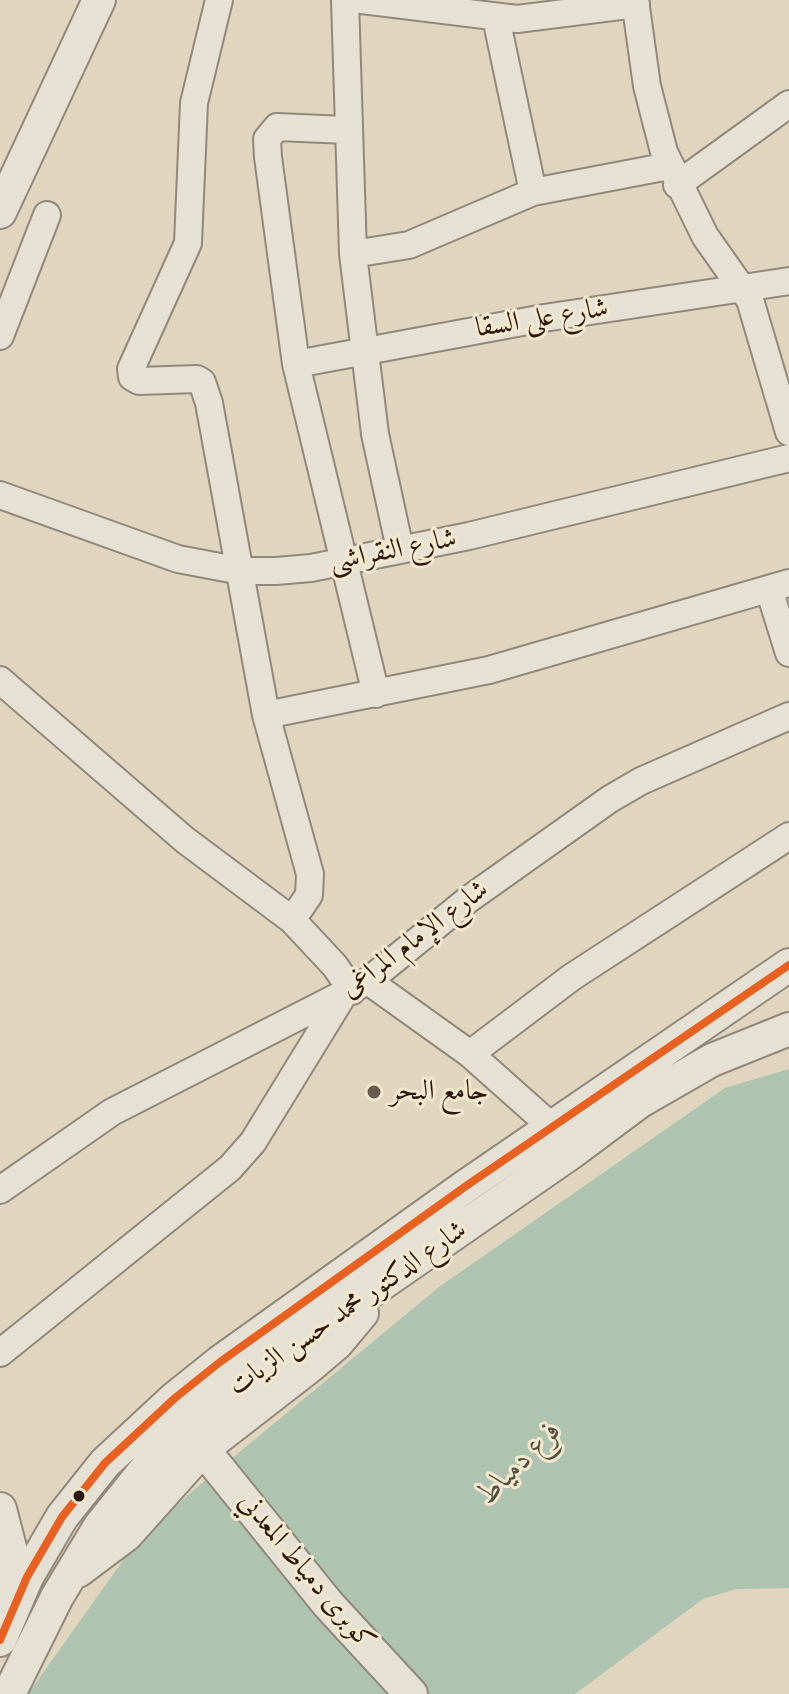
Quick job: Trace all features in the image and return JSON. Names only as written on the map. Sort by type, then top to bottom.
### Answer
[{"type":"street","points":[[0,212],[99,0]]},
{"type":"street","points":[[219,0],[194,103],[188,243],[131,369],[132,377],[139,381],[187,377],[202,382],[241,571],[266,715],[310,874],[309,895],[292,920]]},
{"type":"street","points":[[345,0],[353,254],[375,434],[400,549]]},
{"type":"street","points":[[362,0],[517,19],[636,2],[653,120],[673,176],[713,250],[744,290],[758,322],[789,432]]},
{"type":"street","points":[[496,18],[533,192]]},
{"type":"street","points":[[353,254],[409,245],[533,192],[673,176],[789,104]]},
{"type":"street","points":[[347,130],[277,127],[267,139],[296,364],[376,694]]},
{"type":"street","points":[[0,336],[47,215]]},
{"type":"street","name":"شارع على السقا","points":[[296,364],[364,354],[544,318],[789,281]]},
{"type":"street","name":"شارع النقراشى","points":[[0,495],[178,559],[241,571],[311,568],[534,521],[789,458]]},
{"type":"street","points":[[266,715],[489,670],[779,586],[789,653]]},
{"type":"street","points":[[0,680],[185,840],[292,920],[354,990],[470,1054],[552,1127]]},
{"type":"street","name":"شارع الإمام المراغى","points":[[0,1190],[112,1112],[277,1026],[354,990],[469,899],[610,799],[641,781],[789,716]]},
{"type":"street","points":[[470,1054],[572,977],[789,836]]},
{"type":"street","name":"شارع الدكتور محمد حسن الزيات","points":[[0,1640],[62,1517],[130,1438],[220,1362],[720,1009],[789,965]]},
{"type":"street","points":[[0,1353],[230,1168],[253,1142],[354,990]]},
{"type":"street","points":[[720,1009],[756,1003],[789,991]]},
{"type":"street","name":"شارع الدكتور محمد حسن الزيات","points":[[9,1694],[68,1576],[118,1502],[192,1421],[234,1386],[381,1286],[639,1102],[712,1060],[789,1029]]},
{"type":"street","points":[[68,1576],[89,1565],[126,1535],[197,1455],[337,1343],[381,1286]]},
{"type":"street","name":"كوبرى دمياط المعدني","points":[[197,1455],[391,1694]]},
{"type":"street","name":"كوبرى دمياط المعدني","points":[[197,1455],[411,1694]]},
{"type":"street","points":[[0,1509],[14,1563],[13,1609]]},
{"type":"water","name":"فرع دمياط","points":[[789,1069],[789,1588],[737,1589],[703,1599],[575,1694],[28,1694],[136,1542],[196,1488],[439,1287],[725,1088]]},
{"type":"transit line","points":[[0,1640],[27,1577],[62,1517],[105,1463],[175,1398],[220,1362],[466,1186],[789,965]]},
{"type":"place","name":"جامع البحر","points":[[374,1092]]}]
